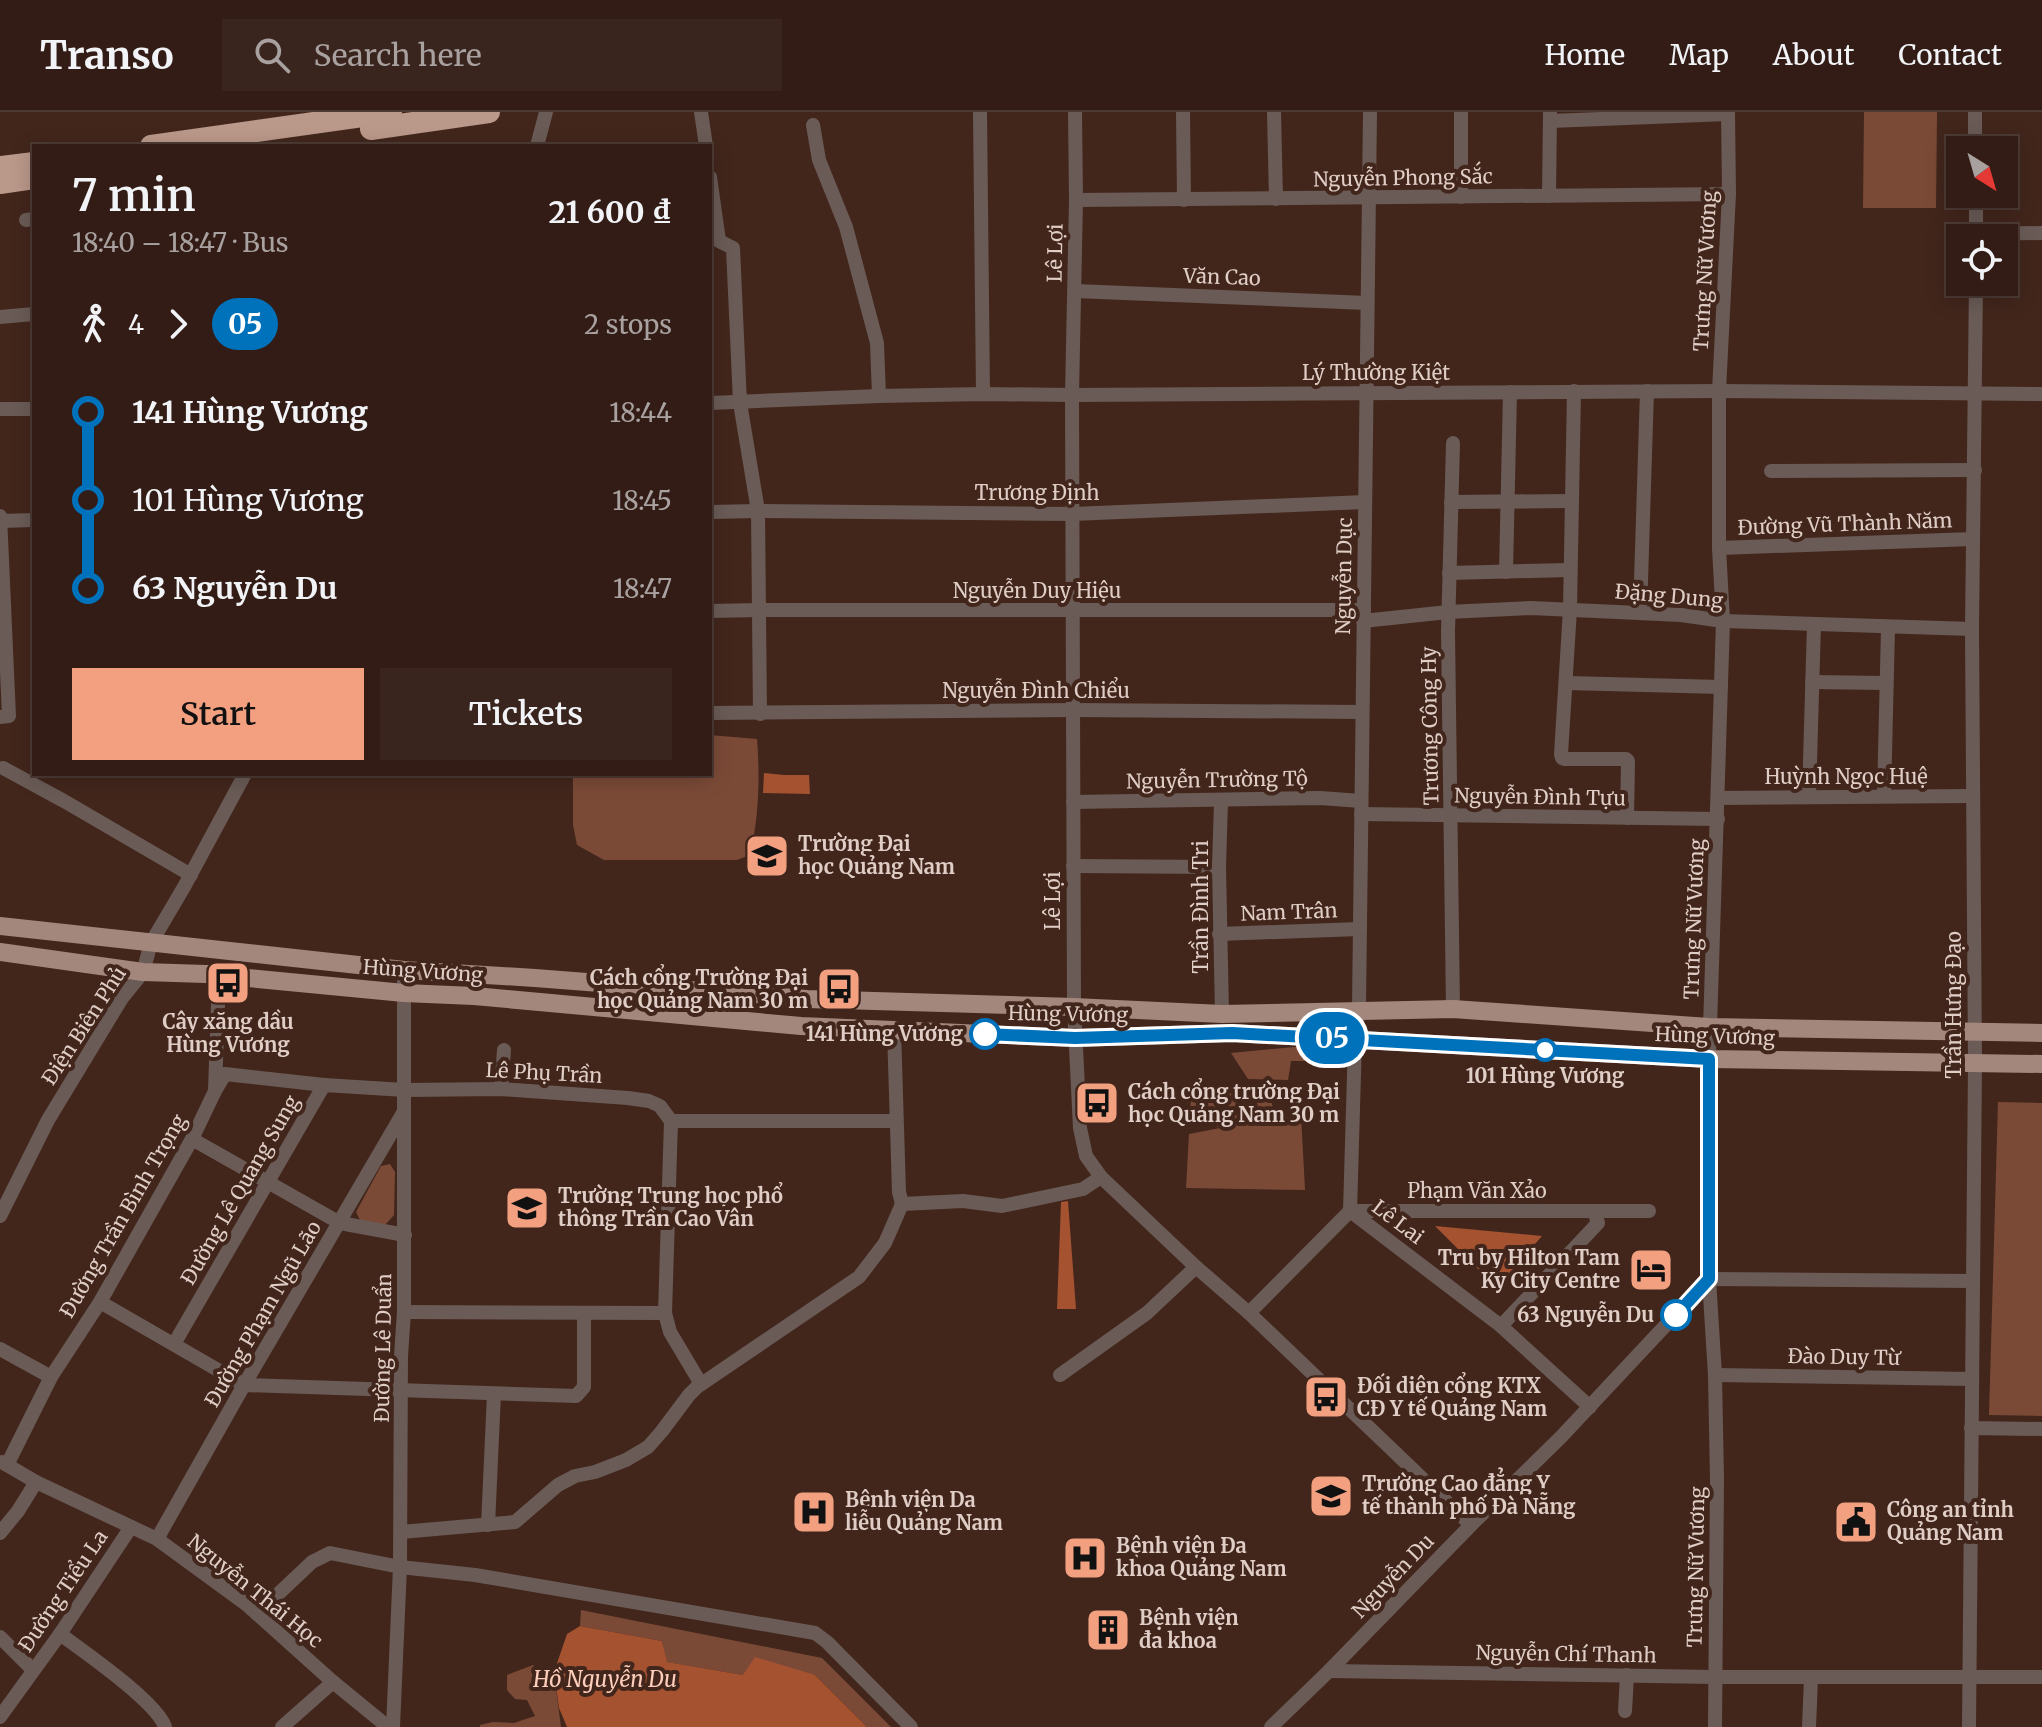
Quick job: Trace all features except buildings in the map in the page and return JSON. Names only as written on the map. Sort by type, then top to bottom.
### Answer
[{"type":"highway","points":[[165,144],[391,112]]},
{"type":"highway","points":[[269,144],[489,112]]},
{"type":"highway","points":[[0,167],[32,163]]},
{"type":"highway","points":[[0,183],[32,178]]},
{"type":"main road","name":"Hùng Vương","points":[[0,926],[404,970],[807,999],[1222,1014],[1453,1009],[1709,1027],[2042,1033]]},
{"type":"main road","name":"Hùng Vương","points":[[0,952],[143,972],[474,996],[801,1026],[1075,1038],[1232,1033],[1709,1059],[2042,1064]]},
{"type":"street","points":[[538,144],[546,112]]},
{"type":"street","points":[[701,112],[706,144]]},
{"type":"street","points":[[980,112],[983,394]]},
{"type":"street","name":"Lê Lợi","points":[[1075,112],[1072,395],[1074,1007],[1080,1128],[1086,1156],[1101,1177],[1471,1525]]},
{"type":"street","points":[[1183,112],[1184,200]]},
{"type":"street","points":[[1274,112],[1276,199]]},
{"type":"street","name":"Nguyễn Dục","points":[[1355,1040],[1360,929],[1370,112]]},
{"type":"street","points":[[1461,112],[1461,197]]},
{"type":"street","points":[[1975,112],[1975,136]]},
{"type":"street","points":[[1549,196],[1550,116],[1728,113]]},
{"type":"street","name":"Trưng Nữ Vương","points":[[1715,1727],[1717,1479],[1709,1279],[1709,1027],[1723,621],[1719,548],[1719,391],[1729,194],[1728,113]]},
{"type":"street","points":[[813,125],[819,160],[846,227],[877,343],[879,396]]},
{"type":"street","points":[[712,191],[719,241],[733,248],[740,403],[758,511],[760,714]]},
{"type":"street","name":"Nguyễn Phong Sắc","points":[[1076,200],[1729,194]]},
{"type":"street","points":[[2018,234],[2042,233]]},
{"type":"street","name":"Văn Cao","points":[[1075,291],[1367,303]]},
{"type":"street","name":"Trần Hưng Đạo","points":[[1969,1727],[1975,1063],[1972,629],[1976,296]]},
{"type":"street","points":[[0,317],[32,314]]},
{"type":"street","points":[[1574,391],[1570,609],[1562,758],[1626,759],[1627,818]]},
{"type":"street","name":"Lý Thường Kiệt","points":[[712,403],[983,394],[1574,391],[2042,394]]},
{"type":"street","points":[[1640,613],[1647,391]]},
{"type":"street","points":[[1506,572],[1510,392]]},
{"type":"street","points":[[0,409],[32,409]]},
{"type":"street","name":"Trương Công Hy","points":[[1453,443],[1448,612],[1453,1009]]},
{"type":"street","points":[[1771,471],[1975,470]]},
{"type":"street","points":[[1451,502],[1571,501]]},
{"type":"street","name":"Trương Định","points":[[712,512],[1072,514],[1365,502]]},
{"type":"street","points":[[0,717],[9,716],[0,518],[32,520]]},
{"type":"street","name":"Đường Vũ Thành Năm","points":[[1719,548],[1973,539]]},
{"type":"street","points":[[1449,573],[1569,570]]},
{"type":"street","name":"Đặng Dung","points":[[1364,615],[1531,608],[1681,615],[1723,621],[1972,629]]},
{"type":"street","name":"Nguyễn Duy Hiệu","points":[[712,611],[1364,615]]},
{"type":"street","points":[[1809,797],[1814,624]]},
{"type":"street","points":[[1884,796],[1888,628]]},
{"type":"street","points":[[1812,682],[1886,683]]},
{"type":"street","points":[[1567,683],[1721,687]]},
{"type":"street","name":"Nguyễn Đình Chiểu","points":[[712,713],[1073,710],[1362,712]]},
{"type":"street","points":[[3,768],[191,875]]},
{"type":"street","name":"Điện Biên Phủ","points":[[0,1216],[48,1120],[95,1040],[143,972],[151,943],[244,776]]},
{"type":"street","name":"Huỳnh Ngọc Huệ","points":[[1718,798],[1973,796]]},
{"type":"street","name":"Nguyễn Trường Tộ","points":[[1073,802],[1320,798],[1361,807]]},
{"type":"street","name":"Trần Đình Tri","points":[[1221,801],[1219,934],[1222,1014]]},
{"type":"street","name":"Nguyễn Đình Tựu","points":[[1361,807],[1451,816],[1718,819]]},
{"type":"street","points":[[1073,866],[1219,867]]},
{"type":"street","name":"Nam Trân","points":[[1219,934],[1360,929]]},
{"type":"street","name":"Đường Lê Duẩn","points":[[390,1727],[401,1532],[405,1235],[404,970]]},
{"type":"street","points":[[215,1091],[219,976]]},
{"type":"street","points":[[401,1532],[515,1522],[558,1485],[575,1476],[626,1460],[648,1447],[701,1384],[859,1277],[885,1243],[902,1204],[899,1192],[894,1030]]},
{"type":"street","name":"Lê Lai","points":[[1355,1040],[1350,1211],[1501,1326],[1590,1407]]},
{"type":"street","points":[[501,1089],[504,1050]]},
{"type":"street","points":[[215,1091],[225,1074],[324,1085]]},
{"type":"street","name":"Đường Lê Quang Sung","points":[[174,1344],[324,1085],[405,1090]]},
{"type":"street","name":"Lê Phụ Trần","points":[[405,1090],[501,1089],[649,1101],[660,1106],[671,1121]]},
{"type":"street","name":"Đường Trần Bình Trọng","points":[[3,1463],[51,1377],[100,1302],[192,1139],[215,1091]]},
{"type":"street","name":"Đường Phạm Ngũ Lão","points":[[157,1539],[405,1110]]},
{"type":"street","points":[[701,1384],[670,1332],[665,1313],[671,1121],[896,1121]]},
{"type":"street","points":[[192,1139],[340,1223],[405,1235]]},
{"type":"street","points":[[902,1204],[963,1201],[1002,1206],[1083,1189],[1101,1177]]},
{"type":"street","points":[[1249,1313],[1350,1211]]},
{"type":"street","name":"Phạm Văn Xảo","points":[[1350,1211],[1649,1211]]},
{"type":"street","points":[[1501,1326],[1598,1223],[1594,1211]]},
{"type":"street","points":[[1060,1375],[1147,1313],[1196,1267]]},
{"type":"street","points":[[1709,1279],[1973,1281]]},
{"type":"street","name":"Nguyễn Du","points":[[1271,1727],[1590,1407],[1709,1279]]},
{"type":"street","points":[[100,1302],[244,1385],[576,1396],[584,1387],[584,1313]]},
{"type":"street","points":[[404,1312],[665,1313]]},
{"type":"street","points":[[0,1349],[51,1377]]},
{"type":"street","name":"Đào Duy Từ","points":[[1715,1375],[1972,1379]]},
{"type":"street","points":[[488,1525],[494,1394]]},
{"type":"street","points":[[1971,1428],[2042,1429]]},
{"type":"street","name":"Nguyễn Thái Học","points":[[3,1463],[36,1482],[157,1539],[257,1614],[333,1682],[390,1727]]},
{"type":"street","points":[[0,1533],[36,1482]]},
{"type":"street","name":"Đường Tiểu La","points":[[0,1717],[131,1527]]},
{"type":"street","points":[[257,1614],[312,1562],[330,1553],[400,1567],[475,1575],[815,1633],[911,1727]]},
{"type":"street","points":[[60,1634],[144,1700],[159,1714],[165,1727]]},
{"type":"street","points":[[0,1637],[33,1670]]},
{"type":"street","name":"Nguyễn Chí Thanh","points":[[1329,1671],[1811,1678],[2042,1677]]},
{"type":"street","points":[[1625,1711],[1627,1675]]},
{"type":"street","points":[[1809,1727],[1811,1678]]},
{"type":"street","points":[[282,1727],[333,1682]]},
{"type":"shaded area","points":[[1864,112],[1937,112],[1936,208],[1863,208]]},
{"type":"shaded area","points":[[712,735],[757,739],[758,797],[750,855],[737,860],[604,860],[577,845],[573,825],[573,776],[712,776]]},
{"type":"shaded area","points":[[1305,1046],[1305,1061],[1291,1061],[1288,1080],[1248,1079],[1231,1053]]},
{"type":"shaded area","points":[[1223,1093],[1263,1093],[1271,1099],[1275,1119],[1301,1115],[1305,1190],[1186,1188],[1189,1134],[1220,1128],[1211,1124],[1188,1124],[1191,1101]]},
{"type":"shaded area","points":[[1998,1102],[2042,1103],[2042,1416],[1989,1415]]},
{"type":"shaded area","points":[[390,1164],[395,1172],[394,1215],[385,1225],[361,1222],[356,1212],[381,1166]]},
{"type":"shaded area","points":[[581,1610],[822,1658],[891,1727],[867,1727],[815,1675],[743,1675],[666,1662],[662,1641],[580,1626]]},
{"type":"shaded area","points":[[533,1665],[555,1681],[561,1727],[480,1727],[493,1722],[514,1723],[535,1716],[527,1700],[515,1699],[507,1690],[507,1675]]},
{"type":"water","points":[[764,773],[809,775],[810,794],[763,793]]},
{"type":"water","points":[[1068,1201],[1076,1309],[1057,1309],[1061,1202]]},
{"type":"water","points":[[1435,1226],[1542,1236],[1497,1288]]},
{"type":"water","name":"Hồ Nguyễn Du","points":[[580,1626],[662,1641],[667,1662],[743,1675],[755,1657],[815,1675],[867,1727],[567,1727],[559,1708],[554,1672],[567,1634]]},
{"type":"bus line","name":"05","points":[[985,1034],[1075,1038],[1232,1033],[1709,1059],[1709,1279],[1676,1315]]},
{"type":"place","name":"Trường Đại học Quảng Nam","points":[[767,856]]},
{"type":"place","name":"Cây xăng dầu Hùng Vương","points":[[228,983]]},
{"type":"place","name":"Cách cổng Trường Đại học Quảng Nam 30 m","points":[[839,989]]},
{"type":"place","name":"141 Hùng Vương","points":[[985,1034]]},
{"type":"place","name":"101 Hùng Vương","points":[[1545,1050]]},
{"type":"place","name":"Cách cổng trường Đại học Quảng Nam 30 m","points":[[1097,1103]]},
{"type":"place","name":"Trường Trung học phổ thông Trần Cao Vân","points":[[527,1208]]},
{"type":"place","name":"Tru by Hilton Tam Ky City Centre","points":[[1651,1270]]},
{"type":"place","name":"63 Nguyễn Du","points":[[1676,1315]]},
{"type":"place","name":"Đối diện cổng KTX CĐ Y tế Quảng Nam","points":[[1326,1397]]},
{"type":"place","name":"Trường Cao đẳng Y tế thành phố Đà Nẵng","points":[[1331,1496]]},
{"type":"place","name":"Bệnh viện Da liễu Quảng Nam","points":[[814,1512]]},
{"type":"place","name":"Công an tỉnh Quảng Nam","points":[[1856,1522]]},
{"type":"place","name":"Bệnh viện Đa khoa Quảng Nam","points":[[1085,1558]]},
{"type":"place","name":"Bệnh viện đa khoa","points":[[1108,1630]]}]
